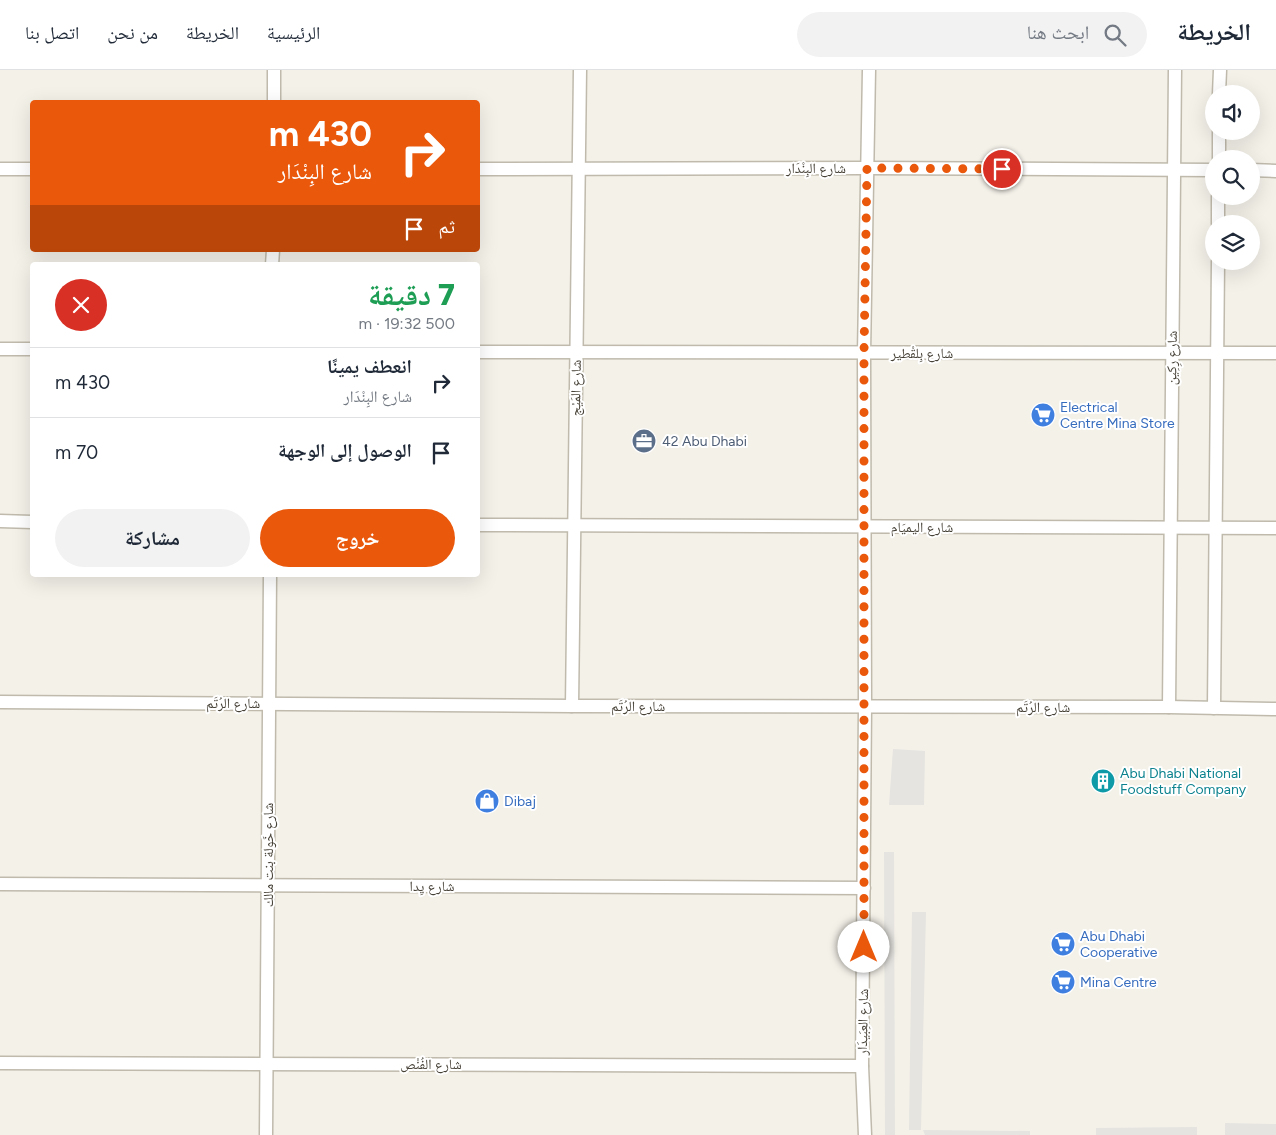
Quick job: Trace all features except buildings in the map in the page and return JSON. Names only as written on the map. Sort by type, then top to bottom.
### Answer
[{"type":"street","points":[[274,70],[274,100]]},
{"type":"street","name":"شارع المَيْج","points":[[572,706],[580,70]]},
{"type":"street","name":"شارع العِبَيدَار","points":[[865,1135],[862,1066],[865,707],[864,354],[869,70]]},
{"type":"street","name":"شارع رِكِين","points":[[1169,707],[1175,70]]},
{"type":"street","points":[[1219,85],[1220,70]]},
{"type":"street","name":"شارع البِنْدَار","points":[[480,169],[867,168],[1205,170]]},
{"type":"street","points":[[0,169],[30,169]]},
{"type":"street","points":[[1260,170],[1276,171]]},
{"type":"street","points":[[1214,708],[1218,270]]},
{"type":"street","points":[[0,349],[30,349]]},
{"type":"street","name":"شارع بِلقْطير","points":[[480,352],[864,354],[1276,353]]},
{"type":"street","points":[[0,521],[30,522]]},
{"type":"street","name":"شارع اليميَام","points":[[480,525],[1276,528]]},
{"type":"street","name":"شارع خَولة بنت مالك","points":[[266,1135],[270,577]]},
{"type":"street","name":"شارع الرُتَم","points":[[0,702],[1276,709]]},
{"type":"street","name":"شارع يِدا","points":[[0,884],[864,888]]},
{"type":"street","name":"شارع الفُنْص","points":[[0,1063],[862,1066]]},
{"type":"shaded area","points":[[893,749],[925,751],[924,805],[889,805]]},
{"type":"shaded area","points":[[884,852],[894,852],[895,1135],[885,1135]]},
{"type":"shaded area","points":[[912,912],[926,912],[921,1130],[909,1130]]},
{"type":"shaded area","points":[[1225,1123],[1276,1124],[1276,1135],[1225,1135]]},
{"type":"shaded area","points":[[1197,1127],[1197,1135],[1096,1135],[1096,1128]]},
{"type":"shaded area","points":[[923,1130],[1030,1131],[1030,1135],[925,1135]]},
{"type":"place","name":"Electrical Centre Mina Store","points":[[1043,415]]},
{"type":"place","name":"42 Abu Dhabi","points":[[644,441]]},
{"type":"place","name":"Abu Dhabi National Foodstuff Company","points":[[1103,781]]},
{"type":"place","name":"Dibaj","points":[[487,801]]},
{"type":"place","name":"Abu Dhabi Cooperative","points":[[1063,944]]},
{"type":"place","name":"Mina Centre","points":[[1063,982]]},
{"type":"route","points":[[864,947],[864,354],[867,168],[1002,169]]}]
